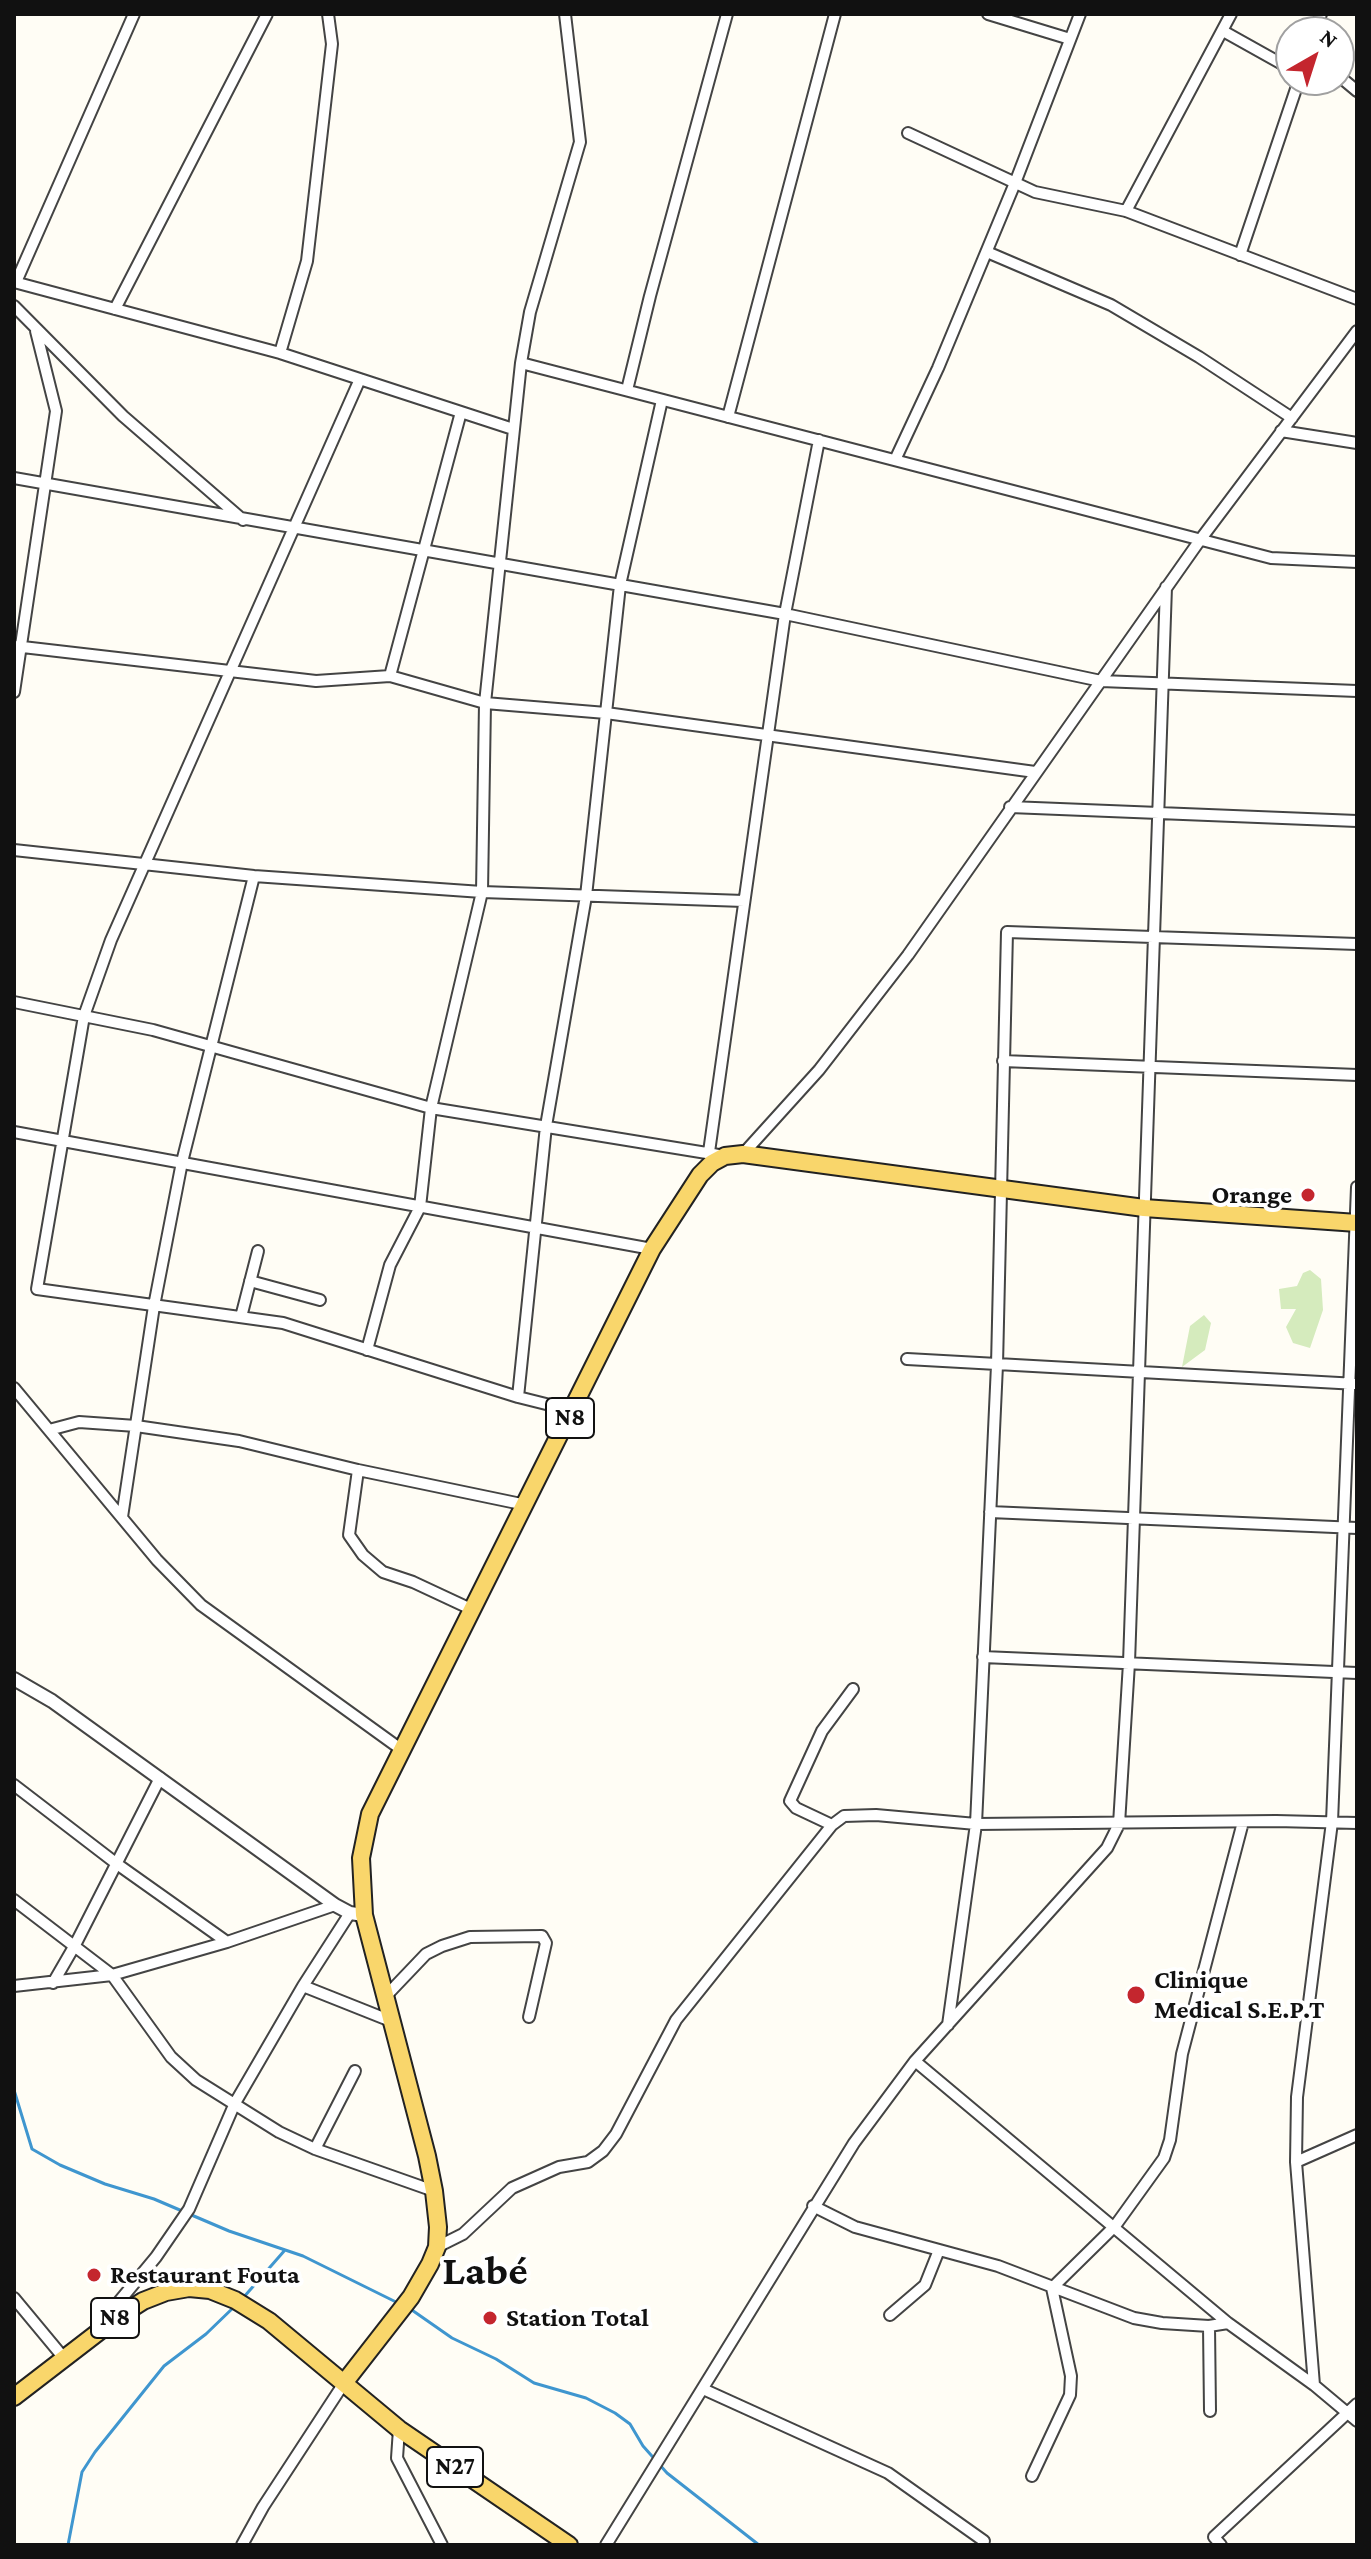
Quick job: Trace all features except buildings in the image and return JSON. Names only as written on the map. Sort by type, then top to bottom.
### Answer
[{"type":"main road","points":[[717,1154],[743,1154],[1144,1208],[1356,1223]]},
{"type":"main road","name":"N8","points":[[16,2390],[143,2301],[166,2292],[189,2288],[210,2290],[239,2302],[269,2321],[344,2383],[411,2297],[430,2264],[437,2247],[434,2191],[385,1997],[357,1914],[361,1858],[370,1814],[574,1411],[652,1249],[717,1154]]},
{"type":"main road","name":"N27","points":[[344,2383],[399,2429],[569,2545]]},
{"type":"street","points":[[134,14],[15,282],[280,353],[513,429]]},
{"type":"street","points":[[115,309],[267,14]]},
{"type":"street","points":[[280,353],[307,261],[332,44],[328,14]]},
{"type":"street","points":[[367,1350],[390,1265],[420,1207],[431,1108],[482,892],[485,703],[521,363],[530,312],[580,142],[565,14]]},
{"type":"street","points":[[627,390],[727,14]]},
{"type":"street","points":[[728,417],[835,14]]},
{"type":"street","points":[[988,14],[1070,39]]},
{"type":"street","points":[[895,460],[987,252],[1080,14]]},
{"type":"street","points":[[1126,211],[1231,14]]},
{"type":"street","points":[[1223,31],[1275,60]]},
{"type":"street","points":[[1240,255],[1294,96]]},
{"type":"street","points":[[908,133],[1035,192],[1126,211],[1357,299]]},
{"type":"street","points":[[987,252],[1111,305],[1199,357],[1292,418]]},
{"type":"street","points":[[14,306],[123,416],[243,520]]},
{"type":"street","points":[[14,692],[18,647],[47,484],[56,411],[36,331]]},
{"type":"street","points":[[743,1154],[819,1070],[891,978],[1166,587],[1357,331]]},
{"type":"street","points":[[521,363],[1271,558],[1357,562]]},
{"type":"street","points":[[360,379],[111,940],[84,1016],[37,1289],[283,1323],[518,1397],[574,1411]]},
{"type":"street","points":[[518,1397],[546,1126],[586,896],[620,585],[662,400]]},
{"type":"street","points":[[390,676],[461,412]]},
{"type":"street","points":[[1281,431],[1357,443]]},
{"type":"street","points":[[14,1002],[153,1030],[431,1108],[717,1154],[744,901],[785,614],[819,440]]},
{"type":"street","points":[[14,478],[785,614],[1101,681],[1357,691]]},
{"type":"street","points":[[606,2545],[854,2143],[915,2061],[1107,1848],[1119,1824],[1129,1663],[1166,587]]},
{"type":"street","points":[[18,647],[316,681],[390,676],[485,703],[606,713],[768,733],[1035,772]]},
{"type":"street","points":[[1010,807],[1357,821]]},
{"type":"street","points":[[14,850],[254,876],[482,892],[744,901]]},
{"type":"street","points":[[122,1517],[154,1306],[182,1162],[254,876]]},
{"type":"street","points":[[948,2026],[976,1824],[997,1365],[1007,932],[1357,944]]},
{"type":"street","points":[[1003,1061],[1357,1075]]},
{"type":"street","points":[[14,1132],[652,1249]]},
{"type":"street","points":[[1314,2385],[1296,2162],[1297,2097],[1332,1822],[1353,1383],[1357,1187]]},
{"type":"street","points":[[241,1317],[258,1251]]},
{"type":"street","points":[[250,1281],[320,1300]]},
{"type":"street","points":[[907,1359],[1353,1383]]},
{"type":"street","points":[[14,1388],[157,1560],[201,1605],[402,1750]]},
{"type":"street","points":[[49,1430],[79,1422],[136,1426],[239,1441],[358,1470],[526,1505]]},
{"type":"street","points":[[358,1470],[349,1535],[363,1555],[383,1572],[413,1582],[473,1610]]},
{"type":"street","points":[[990,1512],[1357,1528]]},
{"type":"street","points":[[983,1657],[1357,1673]]},
{"type":"street","points":[[14,1679],[52,1701],[335,1905],[357,1914],[303,1986],[235,2103],[186,2213],[133,2288],[112,2310],[118,2317]]},
{"type":"street","points":[[832,1825],[796,1808],[790,1801],[822,1731],[853,1689]]},
{"type":"street","points":[[53,1983],[160,1778]]},
{"type":"street","points":[[14,1785],[117,1864],[227,1942]]},
{"type":"street","points":[[437,2247],[463,2234],[512,2188],[559,2167],[588,2162],[603,2151],[616,2134],[676,2020],[832,1825],[844,1816],[876,1815],[976,1824],[1357,1823]]},
{"type":"street","points":[[1052,2288],[1115,2226],[1164,2158],[1170,2140],[1182,2054],[1243,1822]]},
{"type":"street","points":[[14,1900],[112,1975],[171,2057],[196,2080],[279,2132],[315,2149],[434,2191]]},
{"type":"street","points":[[14,1986],[112,1975],[227,1942],[335,1905]]},
{"type":"street","points":[[385,1997],[426,1954],[442,1946],[470,1937],[542,1936],[546,1943],[529,2017]]},
{"type":"street","points":[[303,1986],[391,2021]]},
{"type":"street","points":[[915,2061],[1228,2323],[1314,2385],[1357,2421]]},
{"type":"street","points":[[315,2149],[355,2071]]},
{"type":"street","points":[[1296,2162],[1357,2135]]},
{"type":"street","points":[[813,2206],[855,2227],[998,2266],[1134,2318],[1209,2326],[1228,2323]]},
{"type":"street","points":[[890,2315],[925,2285],[939,2250]]},
{"type":"street","points":[[1032,2476],[1070,2395],[1071,2376],[1052,2288]]},
{"type":"street","points":[[14,2298],[63,2357]]},
{"type":"street","points":[[1209,2326],[1210,2411]]},
{"type":"street","points":[[242,2545],[263,2507],[344,2383]]},
{"type":"street","points":[[703,2389],[888,2473],[984,2541]]},
{"type":"street","points":[[1221,2545],[1214,2537],[1357,2404]]},
{"type":"street","points":[[399,2429],[397,2458],[442,2545]]},
{"type":"green space","points":[[1310,1270],[1321,1279],[1323,1310],[1310,1348],[1293,1343],[1286,1327],[1296,1309],[1281,1309],[1279,1289],[1297,1286],[1303,1273]]},
{"type":"green space","points":[[1204,1315],[1211,1323],[1205,1350],[1182,1367],[1190,1326]]},
{"type":"waterway","points":[[14,2090],[32,2149],[60,2165],[105,2184],[154,2199],[229,2231],[303,2256],[398,2303]]},
{"type":"waterway","points":[[243,2298],[285,2250]]},
{"type":"waterway","points":[[68,2545],[82,2472],[95,2452],[164,2366],[206,2334],[235,2306]]},
{"type":"waterway","points":[[409,2308],[452,2338],[496,2359],[534,2383],[586,2398],[615,2413],[630,2424],[643,2446],[667,2473],[759,2545]]},
{"type":"place","name":"Orange","points":[[1308,1195]]},
{"type":"place","name":"Clinique Medical S.E.P.T","points":[[1136,1995]]},
{"type":"place","name":"Restaurant Fouta","points":[[94,2275]]},
{"type":"place","name":"Station Total","points":[[490,2318]]},
{"type":"district","name":"Labé","points":[[485,2271]]}]
